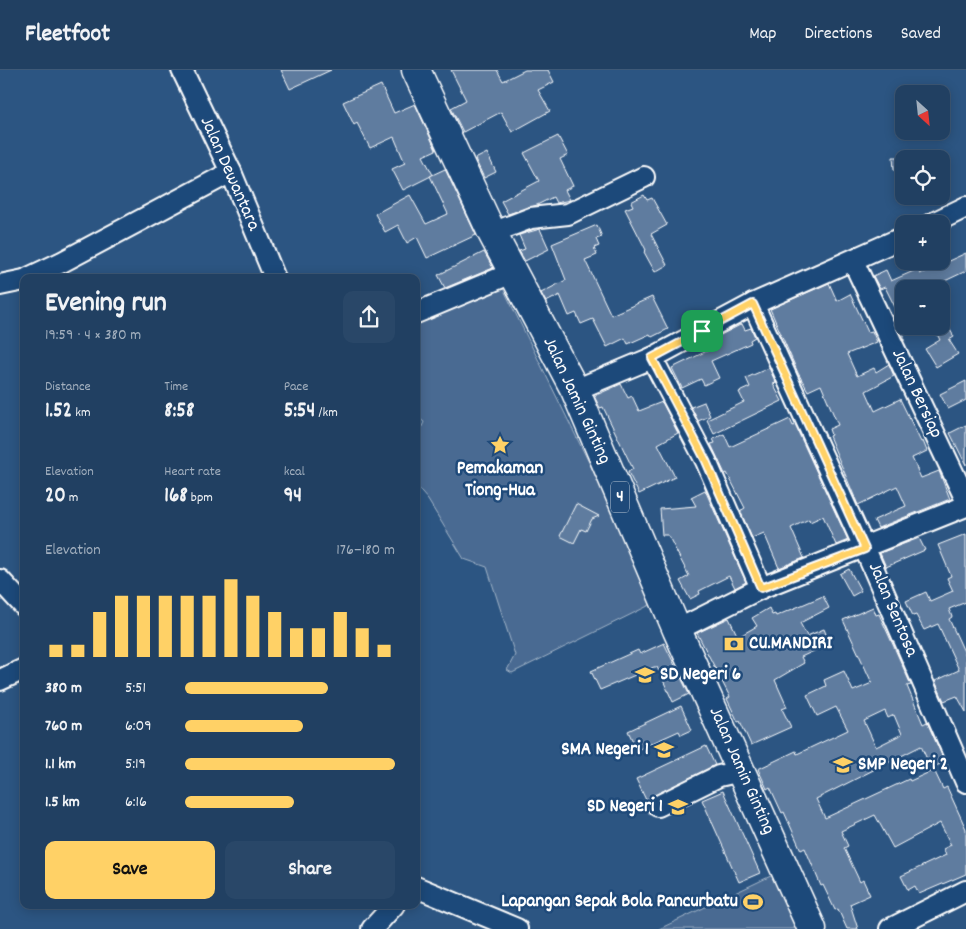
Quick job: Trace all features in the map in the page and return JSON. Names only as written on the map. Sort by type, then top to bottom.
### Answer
[{"type":"highway","name":"Jalan Jamin Ginting","points":[[416,70],[492,233],[575,390],[677,630],[812,929]]},
{"type":"street","name":"Jalan Dewantara","points":[[182,70],[231,172],[273,274]]},
{"type":"street","points":[[36,274],[231,172]]},
{"type":"street","points":[[492,233],[532,218],[568,214],[644,177]]},
{"type":"street","points":[[950,215],[966,207]]},
{"type":"street","points":[[575,390],[652,358],[753,304],[895,241]]},
{"type":"street","name":"Jalan Bersiap","points":[[853,261],[966,500]]},
{"type":"street","points":[[420,311],[512,273]]},
{"type":"street","points":[[0,285],[20,281]]},
{"type":"street","name":"Jalan Sentosa","points":[[753,304],[865,549],[966,782]]},
{"type":"street","points":[[652,358],[706,461],[761,588]]},
{"type":"street","points":[[677,630],[761,588],[865,549],[966,506]]},
{"type":"street","points":[[0,580],[20,602]]},
{"type":"street","points":[[0,680],[20,671]]},
{"type":"street","points":[[658,806],[719,776],[741,770]]},
{"type":"street","points":[[420,890],[517,929]]},
{"type":"street","points":[[890,929],[966,891]]},
{"type":"street","points":[[372,929],[390,909]]},
{"type":"shaded area","points":[[500,282],[605,495],[654,603],[512,673],[507,670],[515,655],[487,567],[464,559],[428,500],[420,491],[420,431],[424,422],[420,419],[420,319]]},
{"type":"shaded area","name":"Lapangan Sepak Bola Pancurbatu","points":[[775,874],[801,929],[659,929]]},
{"type":"building","points":[[281,70],[331,70],[290,89]]},
{"type":"building","points":[[451,70],[497,70],[503,81],[525,70],[548,70],[554,82],[538,90],[550,111],[512,132],[501,112],[463,132],[451,108],[466,100]]},
{"type":"building","points":[[381,85],[394,113],[415,104],[436,150],[423,156],[433,175],[403,190],[392,169],[405,163],[394,137],[370,148],[357,123],[354,125],[343,102]]},
{"type":"building","points":[[558,136],[568,155],[560,159],[573,186],[565,190],[570,200],[556,203],[553,197],[537,205],[508,214],[501,201],[539,181],[524,153]]},
{"type":"building","points":[[487,153],[496,172],[484,178],[475,159]]},
{"type":"building","points":[[893,157],[895,157],[895,170]]},
{"type":"building","points":[[445,169],[476,235],[427,258],[417,237],[407,243],[398,225],[385,232],[375,214],[410,195],[426,224],[448,214],[430,176]]},
{"type":"building","points":[[644,195],[647,200],[652,198],[667,225],[651,234],[667,265],[655,272],[625,209],[633,206],[631,202]]},
{"type":"building","points":[[597,225],[602,237],[596,239],[599,246],[594,248],[597,255],[585,260],[611,315],[652,297],[668,329],[652,337],[650,334],[628,344],[625,338],[607,347],[593,319],[581,324],[576,313],[569,316],[560,295],[546,302],[541,293],[566,280],[552,244]]},
{"type":"building","points":[[540,229],[549,249],[525,261],[519,251],[525,249],[519,235]]},
{"type":"building","points":[[484,252],[493,268],[445,288],[438,275]]},
{"type":"building","points":[[966,253],[966,271],[947,280],[895,280],[895,307],[885,287],[880,289],[873,276],[886,270],[891,281],[916,270],[918,270],[920,274],[929,270],[950,270],[950,260]]},
{"type":"building","points":[[829,283],[837,301],[850,294],[868,332],[872,331],[877,342],[847,354],[857,376],[874,368],[876,372],[889,364],[894,376],[866,391],[875,411],[900,399],[927,451],[912,458],[921,478],[939,471],[950,499],[878,528],[874,520],[906,506],[897,486],[858,505],[829,436],[831,435],[829,429],[838,425],[821,385],[808,391],[798,373],[770,309]]},
{"type":"building","points":[[742,324],[745,330],[751,328],[755,337],[750,340],[751,343],[711,361],[719,378],[704,385],[701,379],[682,388],[672,368],[713,348],[709,341]]},
{"type":"building","points":[[950,330],[954,337],[949,340],[958,354],[936,367],[925,349],[940,340],[938,335],[950,335]]},
{"type":"building","points":[[769,368],[776,383],[773,384],[782,401],[714,434],[707,420],[744,402],[739,392],[750,387],[746,378]]},
{"type":"building","points":[[966,381],[966,400],[948,409],[940,394]]},
{"type":"building","points":[[621,384],[628,398],[632,396],[639,411],[662,402],[678,433],[658,444],[675,477],[639,494],[628,472],[633,469],[603,407],[600,408],[594,396]]},
{"type":"building","points":[[704,402],[710,416],[698,421],[691,407]]},
{"type":"building","points":[[790,419],[793,426],[795,425],[848,540],[836,545],[823,516],[810,522],[809,519],[791,528],[804,558],[779,568],[764,533],[752,538],[740,511],[745,508],[727,473],[725,474],[711,444],[715,443],[713,439],[724,434],[730,447]]},
{"type":"building","points":[[966,425],[966,465],[950,433]]},
{"type":"building","points":[[705,490],[746,582],[735,588],[729,576],[699,591],[700,594],[690,599],[680,581],[689,576],[668,535],[662,535],[660,509],[696,506],[691,497]]},
{"type":"building","points":[[576,504],[599,516],[592,519],[586,531],[581,529],[574,543],[560,536]]},
{"type":"building","points":[[966,534],[966,602],[949,609],[952,617],[949,619],[966,656],[966,712],[957,696],[944,701],[935,681],[959,670],[938,624],[924,630],[916,615],[913,616],[906,601],[926,592],[930,601],[953,591],[947,578],[951,576],[938,545]]},
{"type":"building","points":[[919,538],[925,550],[886,567],[880,553]]},
{"type":"building","points":[[849,569],[861,591],[852,596],[840,574]]},
{"type":"building","points":[[823,596],[829,608],[800,623],[807,636],[824,629],[828,639],[814,645],[816,650],[801,657],[804,663],[775,680],[787,707],[782,709],[791,727],[751,745],[727,699],[730,697],[697,633],[729,618],[738,637],[757,626],[752,618],[769,608],[772,615],[775,614],[776,616]]},
{"type":"building","points":[[873,607],[876,615],[879,614],[911,685],[907,686],[923,724],[927,722],[945,762],[931,768],[921,746],[816,799],[825,818],[909,779],[910,781],[934,770],[943,789],[947,787],[966,829],[966,874],[919,894],[915,886],[908,890],[901,876],[946,855],[943,849],[951,845],[940,823],[893,848],[875,815],[841,831],[848,846],[844,848],[860,882],[863,880],[870,895],[850,904],[858,929],[847,929],[838,909],[835,910],[823,885],[821,886],[805,848],[801,850],[784,812],[782,813],[770,787],[767,789],[758,769],[796,751],[797,754],[848,730],[836,707],[817,716],[807,695],[826,686],[824,680],[844,671],[853,691],[872,683],[843,620]],"holes":[[[885,711],[888,718],[894,715],[902,734],[876,747],[864,721]]]},
{"type":"building","points":[[664,643],[689,694],[673,702],[657,667],[600,690],[591,671],[638,650],[640,654]]},
{"type":"building","points":[[681,706],[692,730],[681,735],[679,731],[637,750],[628,731]]},
{"type":"building","points":[[706,746],[715,765],[646,800],[636,779]]},
{"type":"building","points":[[723,791],[760,873],[739,882],[702,800]]},
{"type":"place","name":"Pemakaman Tiong-Hua","points":[[500,445]]},
{"type":"place","name":"CU.MANDIRI","points":[[734,644]]},
{"type":"place","name":"SD Negeri 6","points":[[645,675]]},
{"type":"place","name":"SMA Negeri 1","points":[[664,750]]},
{"type":"place","name":"SMP Negeri 2","points":[[843,765]]},
{"type":"place","name":"SD Negeri 1","points":[[678,807]]},
{"type":"place","name":"Lapangan Sepak Bola Pancurbatu","points":[[753,902]]},
{"type":"route","points":[[753,304],[865,549],[761,588],[706,461],[652,358],[702,331],[753,304]]}]
